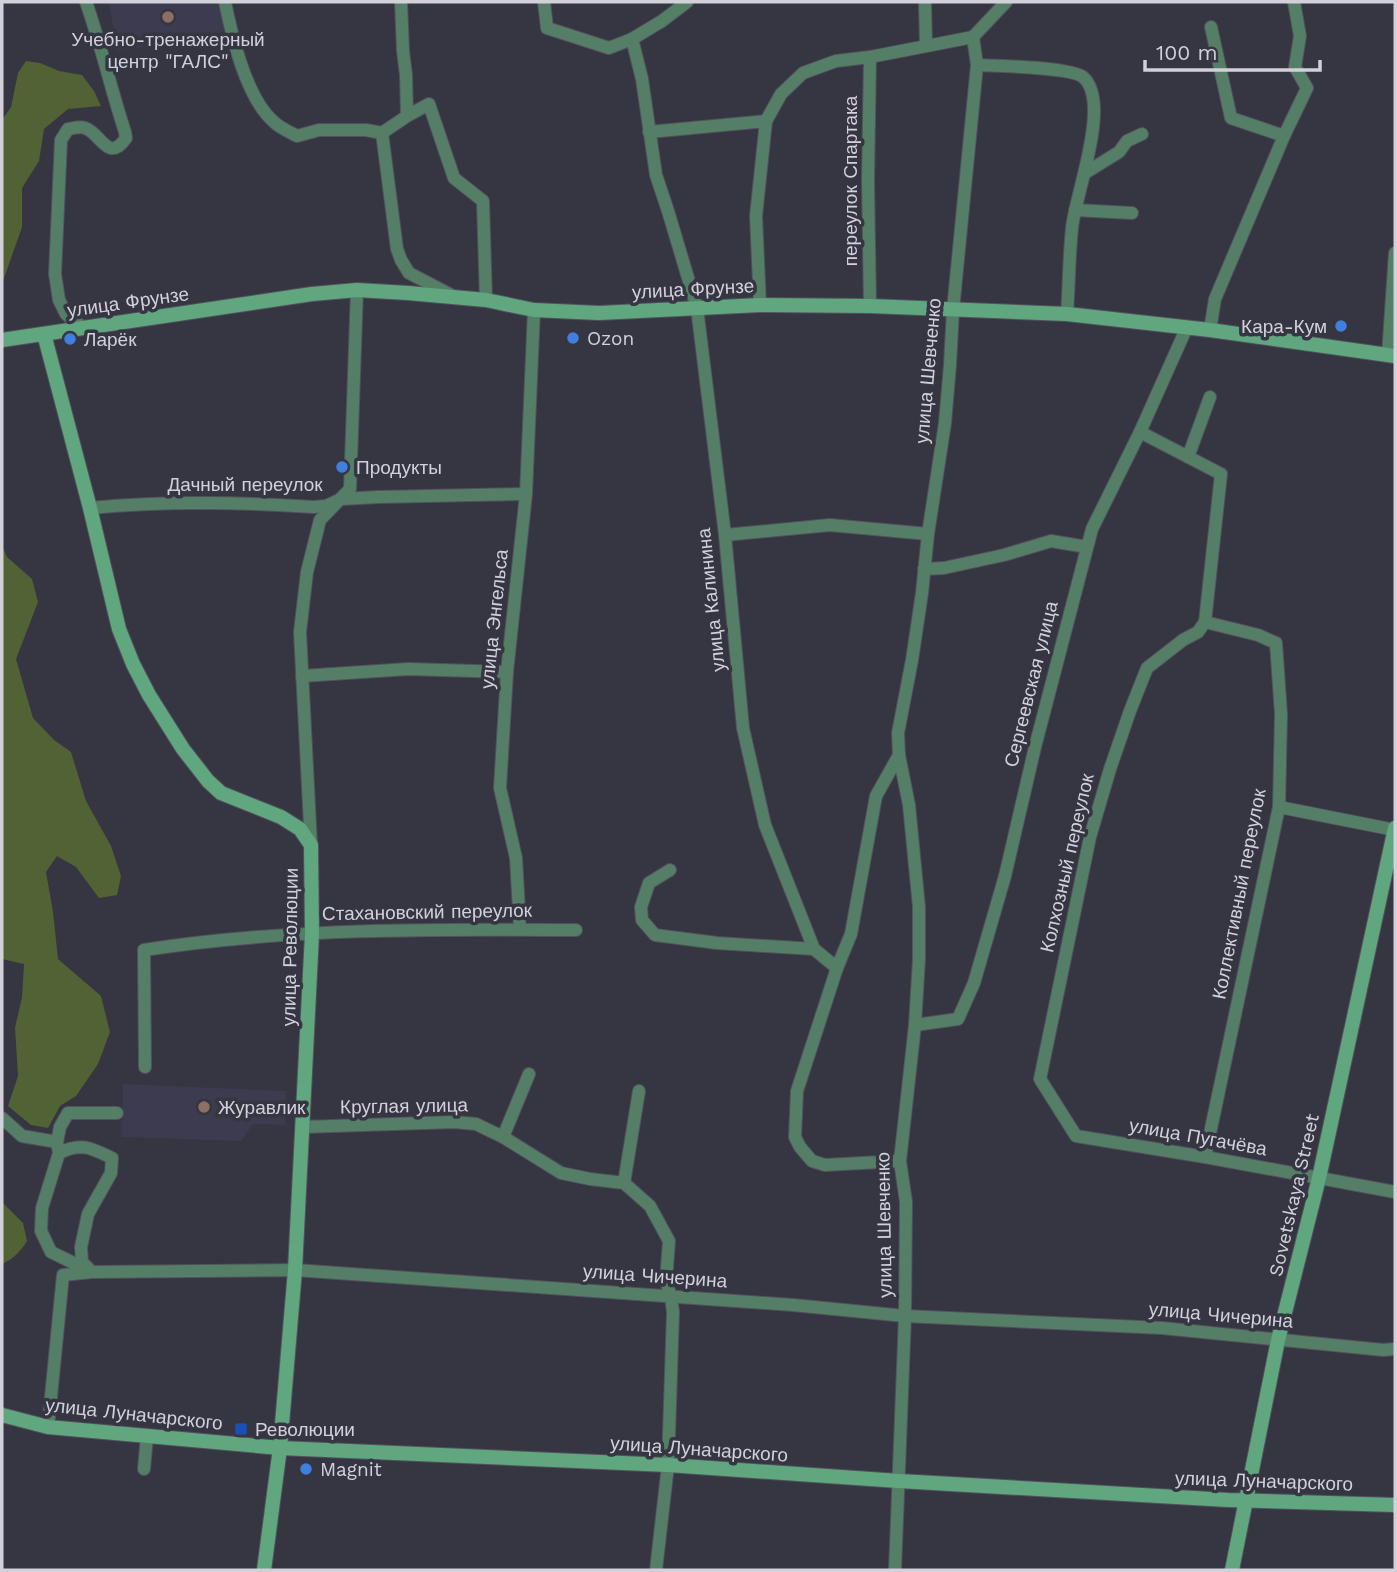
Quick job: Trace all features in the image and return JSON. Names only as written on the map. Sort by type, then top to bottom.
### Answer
[{"type":"street","points":[[83,328],[66,314],[59,300],[55,274],[61,140],[68,130],[82,126],[106,146],[113,148],[120,146],[126,138],[111,91],[99,38],[86,2]]},
{"type":"street","points":[[225,2],[235,47],[254,96],[273,121],[297,136],[319,130],[366,130],[382,133],[429,104],[454,178],[483,201],[486,300]]},
{"type":"street","points":[[401,2],[407,116]]},
{"type":"street","points":[[544,2],[547,27],[609,48],[632,39],[687,2]]},
{"type":"street","points":[[925,2],[926,46]]},
{"type":"street","points":[[760,305],[756,216],[766,121],[781,94],[803,73],[835,61],[973,37],[1006,2]]},
{"type":"street","points":[[1210,330],[1215,299],[1307,88],[1295,67],[1300,36],[1294,2]]},
{"type":"street","points":[[1211,27],[1231,118],[1284,136]]},
{"type":"street","name":"улица Шевченко","points":[[895,1570],[905,1316],[906,1202],[900,1161],[915,1025],[919,959],[919,907],[909,805],[898,755],[898,733],[912,660],[944,423],[977,65],[973,37]]},
{"type":"street","name":"улица Калинина","points":[[632,39],[642,79],[656,174],[697,308],[725,535],[743,728],[765,825],[814,949],[837,968]]},
{"type":"street","name":"переулок Спартака","points":[[870,57],[867,181],[870,306]]},
{"type":"street","points":[[977,65],[1068,71],[1083,77],[1092,90],[1096,109],[1072,228],[1067,314]]},
{"type":"street","points":[[649,132],[766,121]]},
{"type":"street","points":[[382,133],[397,249],[401,260],[409,273],[457,297]]},
{"type":"street","points":[[1085,173],[1119,152],[1127,141],[1142,134]]},
{"type":"street","points":[[1075,210],[1132,213]]},
{"type":"street","name":"улица Фрунзе","points":[[2,340],[357,290],[486,300],[534,310],[599,313],[760,305],[870,306],[1067,314],[1187,327],[1392,356],[1395,253]]},
{"type":"street","points":[[311,845],[300,632],[307,572],[320,520],[350,489],[357,290]]},
{"type":"street","name":"улица Энгельса","points":[[520,929],[516,858],[500,788],[507,672],[526,494],[534,310]]},
{"type":"street","name":"Сергеевская улица","points":[[915,1025],[958,1020],[974,983],[1005,876],[1091,529],[1140,432],[1187,327]]},
{"type":"street","name":"улица Революции","points":[[44,334],[119,629],[149,695],[183,749],[208,782],[221,793],[281,817],[300,829],[311,845],[312,934],[295,1270],[280,1448],[264,1570]]},
{"type":"street","points":[[1188,457],[1210,397]]},
{"type":"street","points":[[1140,432],[1221,474],[1205,622]]},
{"type":"street","name":"Дачный переулок","points":[[90,508],[187,502],[313,507],[326,506],[341,499],[526,494]]},
{"type":"street","points":[[725,535],[830,525],[928,534]]},
{"type":"street","points":[[924,569],[944,568],[1004,555],[1051,541],[1087,547]]},
{"type":"street","name":"Коллективный переулок","points":[[1205,622],[1258,635],[1276,643],[1281,714],[1279,807],[1205,1157]]},
{"type":"street","name":"Колхозный переулок","points":[[1076,1136],[1040,1079],[1090,837],[1110,769],[1147,668],[1183,640],[1198,632],[1205,622]]},
{"type":"street","points":[[302,676],[408,669],[507,672]]},
{"type":"street","name":"улица Шевченко","points":[[837,968],[851,934],[876,796],[898,755]]},
{"type":"street","points":[[1279,807],[1395,829]]},
{"type":"street","name":"Sovetskaya Street","points":[[1232,1570],[1279,1340],[1319,1178],[1395,829]]},
{"type":"street","points":[[670,870],[649,883],[641,907],[642,920],[655,935],[717,943],[814,949]]},
{"type":"street","name":"Стахановский переулок","points":[[145,1067],[144,950],[236,937],[520,929],[576,930]]},
{"type":"street","points":[[837,968],[797,1091],[795,1137],[812,1161],[825,1165],[900,1161]]},
{"type":"street","points":[[503,1136],[529,1074]]},
{"type":"street","points":[[639,1091],[624,1184],[650,1206],[669,1241],[666,1281],[673,1312],[668,1465],[656,1570]]},
{"type":"street","points":[[92,1272],[51,1251],[41,1231],[42,1208],[58,1148],[60,1127],[68,1114],[117,1113]]},
{"type":"street","points":[[2,1118],[22,1136],[58,1148],[91,1148],[112,1158],[111,1173],[88,1214],[80,1247],[82,1262],[92,1272]]},
{"type":"street","name":"Круглая улица","points":[[303,1127],[454,1122],[475,1124],[503,1136],[561,1173],[624,1184]]},
{"type":"street","name":"улица Пугачёва","points":[[1076,1136],[1395,1192]]},
{"type":"street","name":"улица Чичерина","points":[[48,1427],[63,1275],[92,1272],[295,1270],[793,1305],[905,1316],[1162,1328],[1395,1349]]},
{"type":"street","name":"улица Луначарского","points":[[2,1415],[48,1427],[280,1448],[668,1465],[1247,1501],[1395,1505]]},
{"type":"street","points":[[144,1469],[147,1436]]},
{"type":"shaded area","name":"Учебно-тренажерный центр \"ГАЛС\"","points":[[109,2],[222,2],[228,33],[117,51]]},
{"type":"shaded area","name":"Журавлик","points":[[123,1084],[286,1091],[285,1125],[253,1124],[241,1141],[122,1137]]},
{"type":"green space","points":[[26,61],[82,75],[101,106],[68,109],[44,129],[39,161],[22,188],[22,227],[2,284],[2,120],[11,107],[18,73]]},
{"type":"green space","points":[[2,546],[7,557],[32,579],[38,602],[16,659],[33,718],[54,740],[71,752],[86,801],[111,846],[121,876],[117,895],[99,898],[76,867],[57,856],[46,872],[58,959],[101,996],[110,1032],[98,1064],[76,1096],[60,1106],[48,1128],[31,1125],[8,1106],[18,1076],[15,1028],[22,997],[24,964],[2,959]]},
{"type":"green space","points":[[2,1202],[23,1223],[27,1241],[10,1260],[2,1264]]},
{"type":"place","name":"Учебно-тренажерный центр \"ГАЛС\"","points":[[168,17]]},
{"type":"place","name":"Кара-Кум","points":[[1341,326]]},
{"type":"place","name":"Ozon","points":[[573,338]]},
{"type":"place","name":"Ларёк","points":[[70,339]]},
{"type":"place","name":"Продукты","points":[[342,467]]},
{"type":"place","name":"Журавлик","points":[[204,1107]]},
{"type":"place","name":"Революции","points":[[241,1429]]},
{"type":"place","name":"Magnit","points":[[306,1469]]}]
